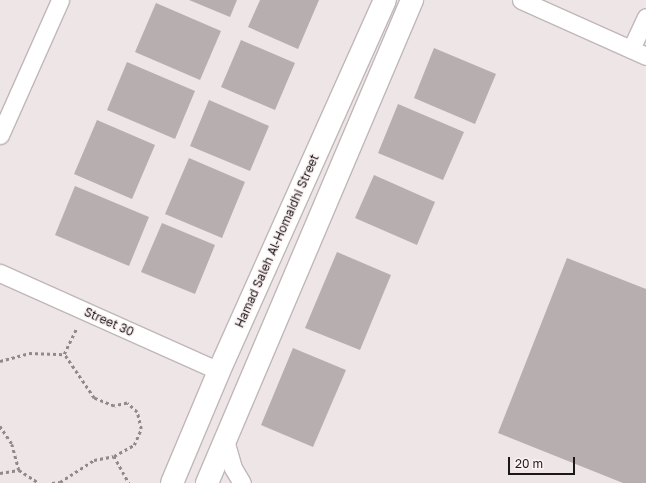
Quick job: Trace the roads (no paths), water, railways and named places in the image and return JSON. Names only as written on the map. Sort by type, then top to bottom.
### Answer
[{"type":"street","points":[[0,135],[60,0]]},
{"type":"street","name":"Hamad Saleh Al-Homaidhi Street","points":[[172,483],[219,371],[385,0]]},
{"type":"street","points":[[207,483],[412,0]]},
{"type":"street","points":[[521,0],[639,53],[646,16]]},
{"type":"street","name":"Street 30","points":[[0,274],[219,371]]},
{"type":"street","points":[[225,440],[233,468],[242,483]]}]
